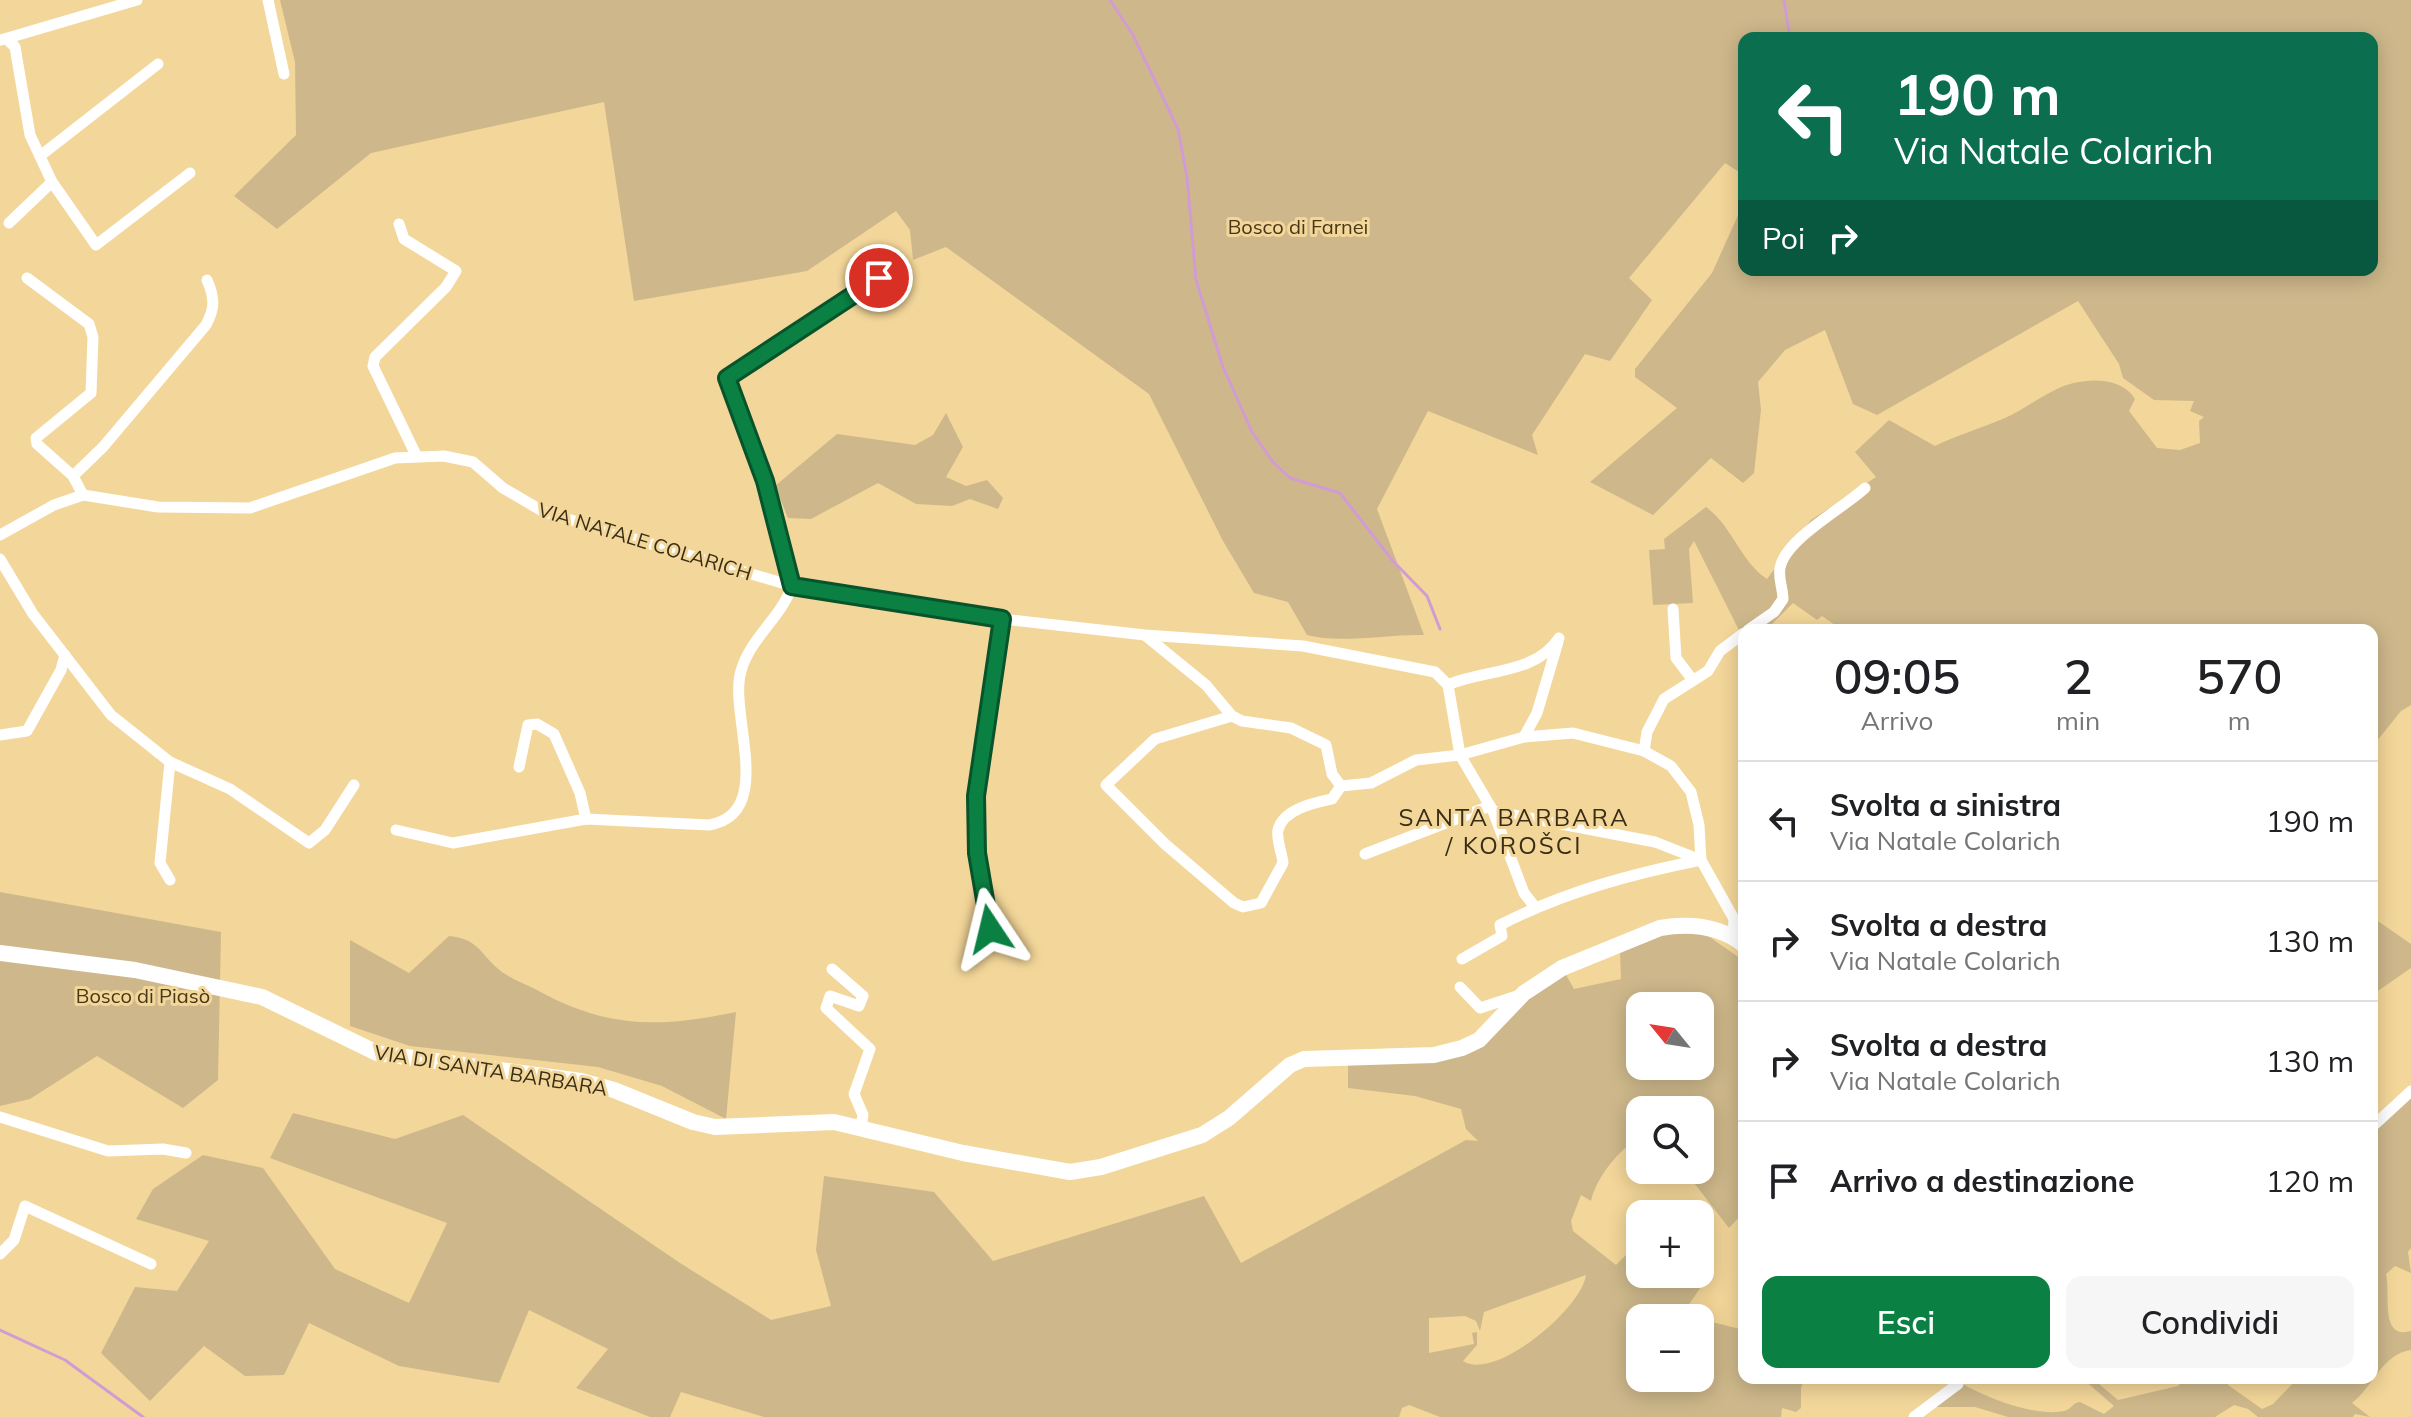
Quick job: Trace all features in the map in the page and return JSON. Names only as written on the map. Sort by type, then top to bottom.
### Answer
[{"type":"street","points":[[4,40],[137,0]]},
{"type":"street","points":[[268,0],[284,74]]},
{"type":"street","points":[[4,40],[15,47],[30,135],[52,182],[96,245],[190,173]]},
{"type":"street","points":[[40,156],[158,64]]},
{"type":"street","points":[[9,223],[52,182]]},
{"type":"street","points":[[399,224],[404,239],[456,271],[446,287],[375,357],[373,366],[416,455]]},
{"type":"street","name":"VIA NATALE COLARICH","points":[[792,586],[765,481],[727,378],[895,267]]},
{"type":"street","points":[[0,535],[54,505],[83,495],[73,476],[37,444],[36,438],[91,393],[93,337],[89,324],[27,278]]},
{"type":"street","points":[[73,476],[103,447],[134,406],[206,325],[214,310],[214,295],[207,280]]},
{"type":"street","name":"VIA NATALE COLARICH","points":[[83,495],[158,507],[250,508],[320,481],[416,455],[473,462],[527,504],[567,520],[792,586],[1002,619],[1145,635],[1332,650],[1435,672],[1448,685]]},
{"type":"street","points":[[1756,624],[1774,612],[1783,599],[1780,568],[1789,553],[1817,523],[1865,488]]},
{"type":"street","points":[[0,559],[10,570],[21,598],[111,715],[170,762],[230,789],[309,843],[325,830],[354,785]]},
{"type":"street","points":[[396,830],[453,843],[586,819],[709,825],[727,821],[736,813],[746,777],[739,675],[752,645],[787,600],[792,586]]},
{"type":"street","points":[[1673,609],[1676,658],[1692,679]]},
{"type":"street","points":[[990,929],[977,853],[976,796],[1002,619]]},
{"type":"street","points":[[1145,635],[1206,685],[1232,716],[1242,721],[1291,728],[1326,745],[1332,774],[1341,786]]},
{"type":"street","points":[[1644,751],[1657,707],[1692,679],[1708,671],[1720,651],[1738,637]]},
{"type":"street","points":[[1524,737],[1537,713],[1559,638],[1550,649],[1525,664],[1448,685],[1460,755],[1492,809],[1524,893],[1535,907]]},
{"type":"street","points":[[0,735],[27,731],[65,655]]},
{"type":"street","points":[[1232,716],[1155,739],[1106,785],[1165,844],[1243,907],[1261,903],[1283,863],[1277,832],[1295,809],[1332,799],[1341,786],[1371,783],[1416,760],[1460,755],[1524,737],[1573,733],[1644,751],[1671,766],[1691,792],[1701,860],[1734,919],[1738,937]]},
{"type":"street","points":[[519,767],[528,725],[548,727],[580,793],[586,819]]},
{"type":"street","points":[[170,762],[160,863],[170,880]]},
{"type":"street","points":[[1365,854],[1492,809],[1655,842],[1701,860]]},
{"type":"street","points":[[1462,959],[1502,936],[1500,925],[1535,907],[1567,894],[1643,872],[1701,860]]},
{"type":"street","name":"VIA DI SANTA BARBARA","points":[[0,953],[135,970],[262,997],[377,1053],[581,1081],[614,1090],[693,1122],[715,1127],[834,1122],[1007,1162],[1083,1170],[1202,1135],[1229,1118],[1290,1065],[1304,1059],[1434,1055],[1479,1040],[1524,993],[1555,967],[1660,928],[1690,925],[1738,941]]},
{"type":"street","points":[[832,969],[863,996],[859,1006],[830,996],[826,1008],[841,1018],[870,1049],[854,1094],[863,1115],[861,1127]]},
{"type":"street","points":[[1460,987],[1480,1008],[1524,993]]},
{"type":"street","points":[[2378,1121],[2411,1091]]},
{"type":"street","points":[[0,1117],[108,1151],[163,1149],[186,1153]]},
{"type":"street","points":[[0,1254],[14,1240],[25,1206],[73,1227],[106,1246],[151,1264]]},
{"type":"street","points":[[1914,1417],[1958,1384]]},
{"type":"green space","name":"Bosco di Farnei","points":[[280,0],[2411,0],[2411,705],[2401,711],[2378,740],[2378,624],[1833,624],[1822,616],[1817,620],[1793,603],[1772,624],[1738,624],[1738,628],[1694,541],[1689,549],[1693,603],[1653,605],[1649,550],[1665,549],[1664,539],[1706,507],[1723,524],[1750,563],[1767,579],[1811,520],[1876,477],[1855,452],[1889,420],[1935,446],[2005,418],[2064,386],[2098,381],[2119,385],[2128,391],[2135,399],[2129,411],[2157,448],[2180,450],[2200,443],[2199,421],[2204,417],[2190,411],[2194,401],[2154,400],[2123,378],[2119,364],[2078,301],[1877,415],[1853,404],[1825,330],[1785,350],[1758,382],[1761,410],[1754,473],[1743,483],[1711,458],[1653,515],[1590,482],[1677,408],[1635,377],[1635,369],[1712,273],[1738,215],[1738,276],[2378,276],[2378,32],[1738,32],[1738,171],[1725,163],[1629,278],[1652,300],[1610,361],[1585,354],[1532,435],[1538,455],[1428,411],[1377,509],[1424,635],[1349,639],[1307,635],[1288,602],[1254,593],[1223,541],[1149,394],[946,247],[913,260],[910,230],[896,211],[807,271],[634,301],[604,102],[371,153],[277,229],[234,196],[296,135],[295,62]]},
{"type":"green space","points":[[946,413],[963,447],[946,477],[966,486],[987,480],[1003,498],[998,509],[970,499],[952,506],[916,504],[878,483],[811,519],[788,518],[775,486],[837,434],[915,445],[933,435]]},
{"type":"green space","name":"Bosco di Piasò","points":[[0,892],[221,932],[218,1080],[183,1108],[97,1056],[30,1099],[0,1106]]},
{"type":"green space","points":[[2378,921],[2411,944],[2411,968],[2378,991]]},
{"type":"green space","points":[[1667,931],[1704,933],[1738,957],[1738,1218],[1729,1228],[1714,1209],[1714,1200],[1707,1200],[1695,1184],[1714,1184],[1714,1096],[1626,1096],[1626,1148],[1598,1182],[1591,1201],[1581,1195],[1571,1221],[1573,1231],[1616,1265],[1626,1255],[1626,1288],[1700,1288],[1689,1304],[1626,1304],[1626,1392],[1714,1392],[1714,1322],[1738,1328],[1738,1384],[1803,1384],[1801,1408],[1796,1412],[1782,1408],[1781,1417],[1440,1417],[1409,1405],[1402,1408],[1399,1417],[764,1417],[681,1392],[670,1417],[650,1417],[576,1388],[608,1349],[529,1310],[499,1383],[399,1366],[309,1323],[284,1375],[245,1376],[204,1346],[150,1401],[101,1353],[135,1287],[177,1291],[209,1241],[136,1219],[153,1189],[203,1155],[263,1168],[335,1269],[409,1303],[447,1223],[270,1158],[293,1113],[395,1139],[463,1115],[680,1263],[771,1320],[831,1306],[816,1250],[824,1176],[934,1192],[993,1261],[1204,1196],[1241,1263],[1466,1140],[1478,1141],[1466,1129],[1461,1109],[1415,1096],[1348,1088],[1348,1061],[1469,1050],[1527,999],[1565,973],[1574,989],[1621,979],[1620,951]],"holes":[[[1586,1275],[1570,1305],[1535,1338],[1495,1361],[1477,1365],[1463,1361],[1477,1345],[1477,1332],[1472,1333],[1474,1344],[1429,1353],[1429,1318],[1465,1316],[1476,1321],[1480,1331],[1484,1312]]]},
{"type":"green space","points":[[449,936],[474,944],[495,966],[514,979],[586,1012],[633,1022],[657,1022],[736,1012],[726,1119],[662,1086],[598,1067],[410,1046],[350,1026],[350,940],[409,973]]},
{"type":"green space","points":[[2411,1094],[2411,1248],[2408,1252],[2411,1273],[2395,1266],[2386,1274],[2390,1322],[2394,1329],[2401,1332],[2411,1331],[2411,1350],[2392,1358],[2378,1373],[2378,1125]]},
{"type":"green space","points":[[1960,1384],[2026,1409],[2053,1412],[2064,1411],[2080,1402],[2104,1414],[2114,1406],[2089,1384],[2099,1384],[2118,1400],[2180,1384],[2228,1384],[2262,1409],[2273,1404],[2292,1384],[2369,1384],[2352,1403],[2370,1417],[2355,1414],[2353,1417],[2258,1417],[2248,1409],[2234,1405],[2215,1417],[2008,1417],[1975,1407],[1936,1407]]},
{"type":"waterway","points":[[1110,0],[1133,35],[1178,129],[1187,177],[1196,280],[1223,367],[1252,432],[1273,462],[1290,478],[1340,493],[1392,560],[1427,596],[1440,629]]},
{"type":"waterway","points":[[1784,0],[1789,32]]},
{"type":"waterway","points":[[0,1330],[65,1360],[143,1417]]},
{"type":"district","name":"SANTA BARBARA / KOROŠCI","points":[[1514,831]]},
{"type":"route","points":[[879,278],[727,378],[728,386],[748,427],[792,586],[1002,619],[976,796],[977,853],[990,929]]}]
